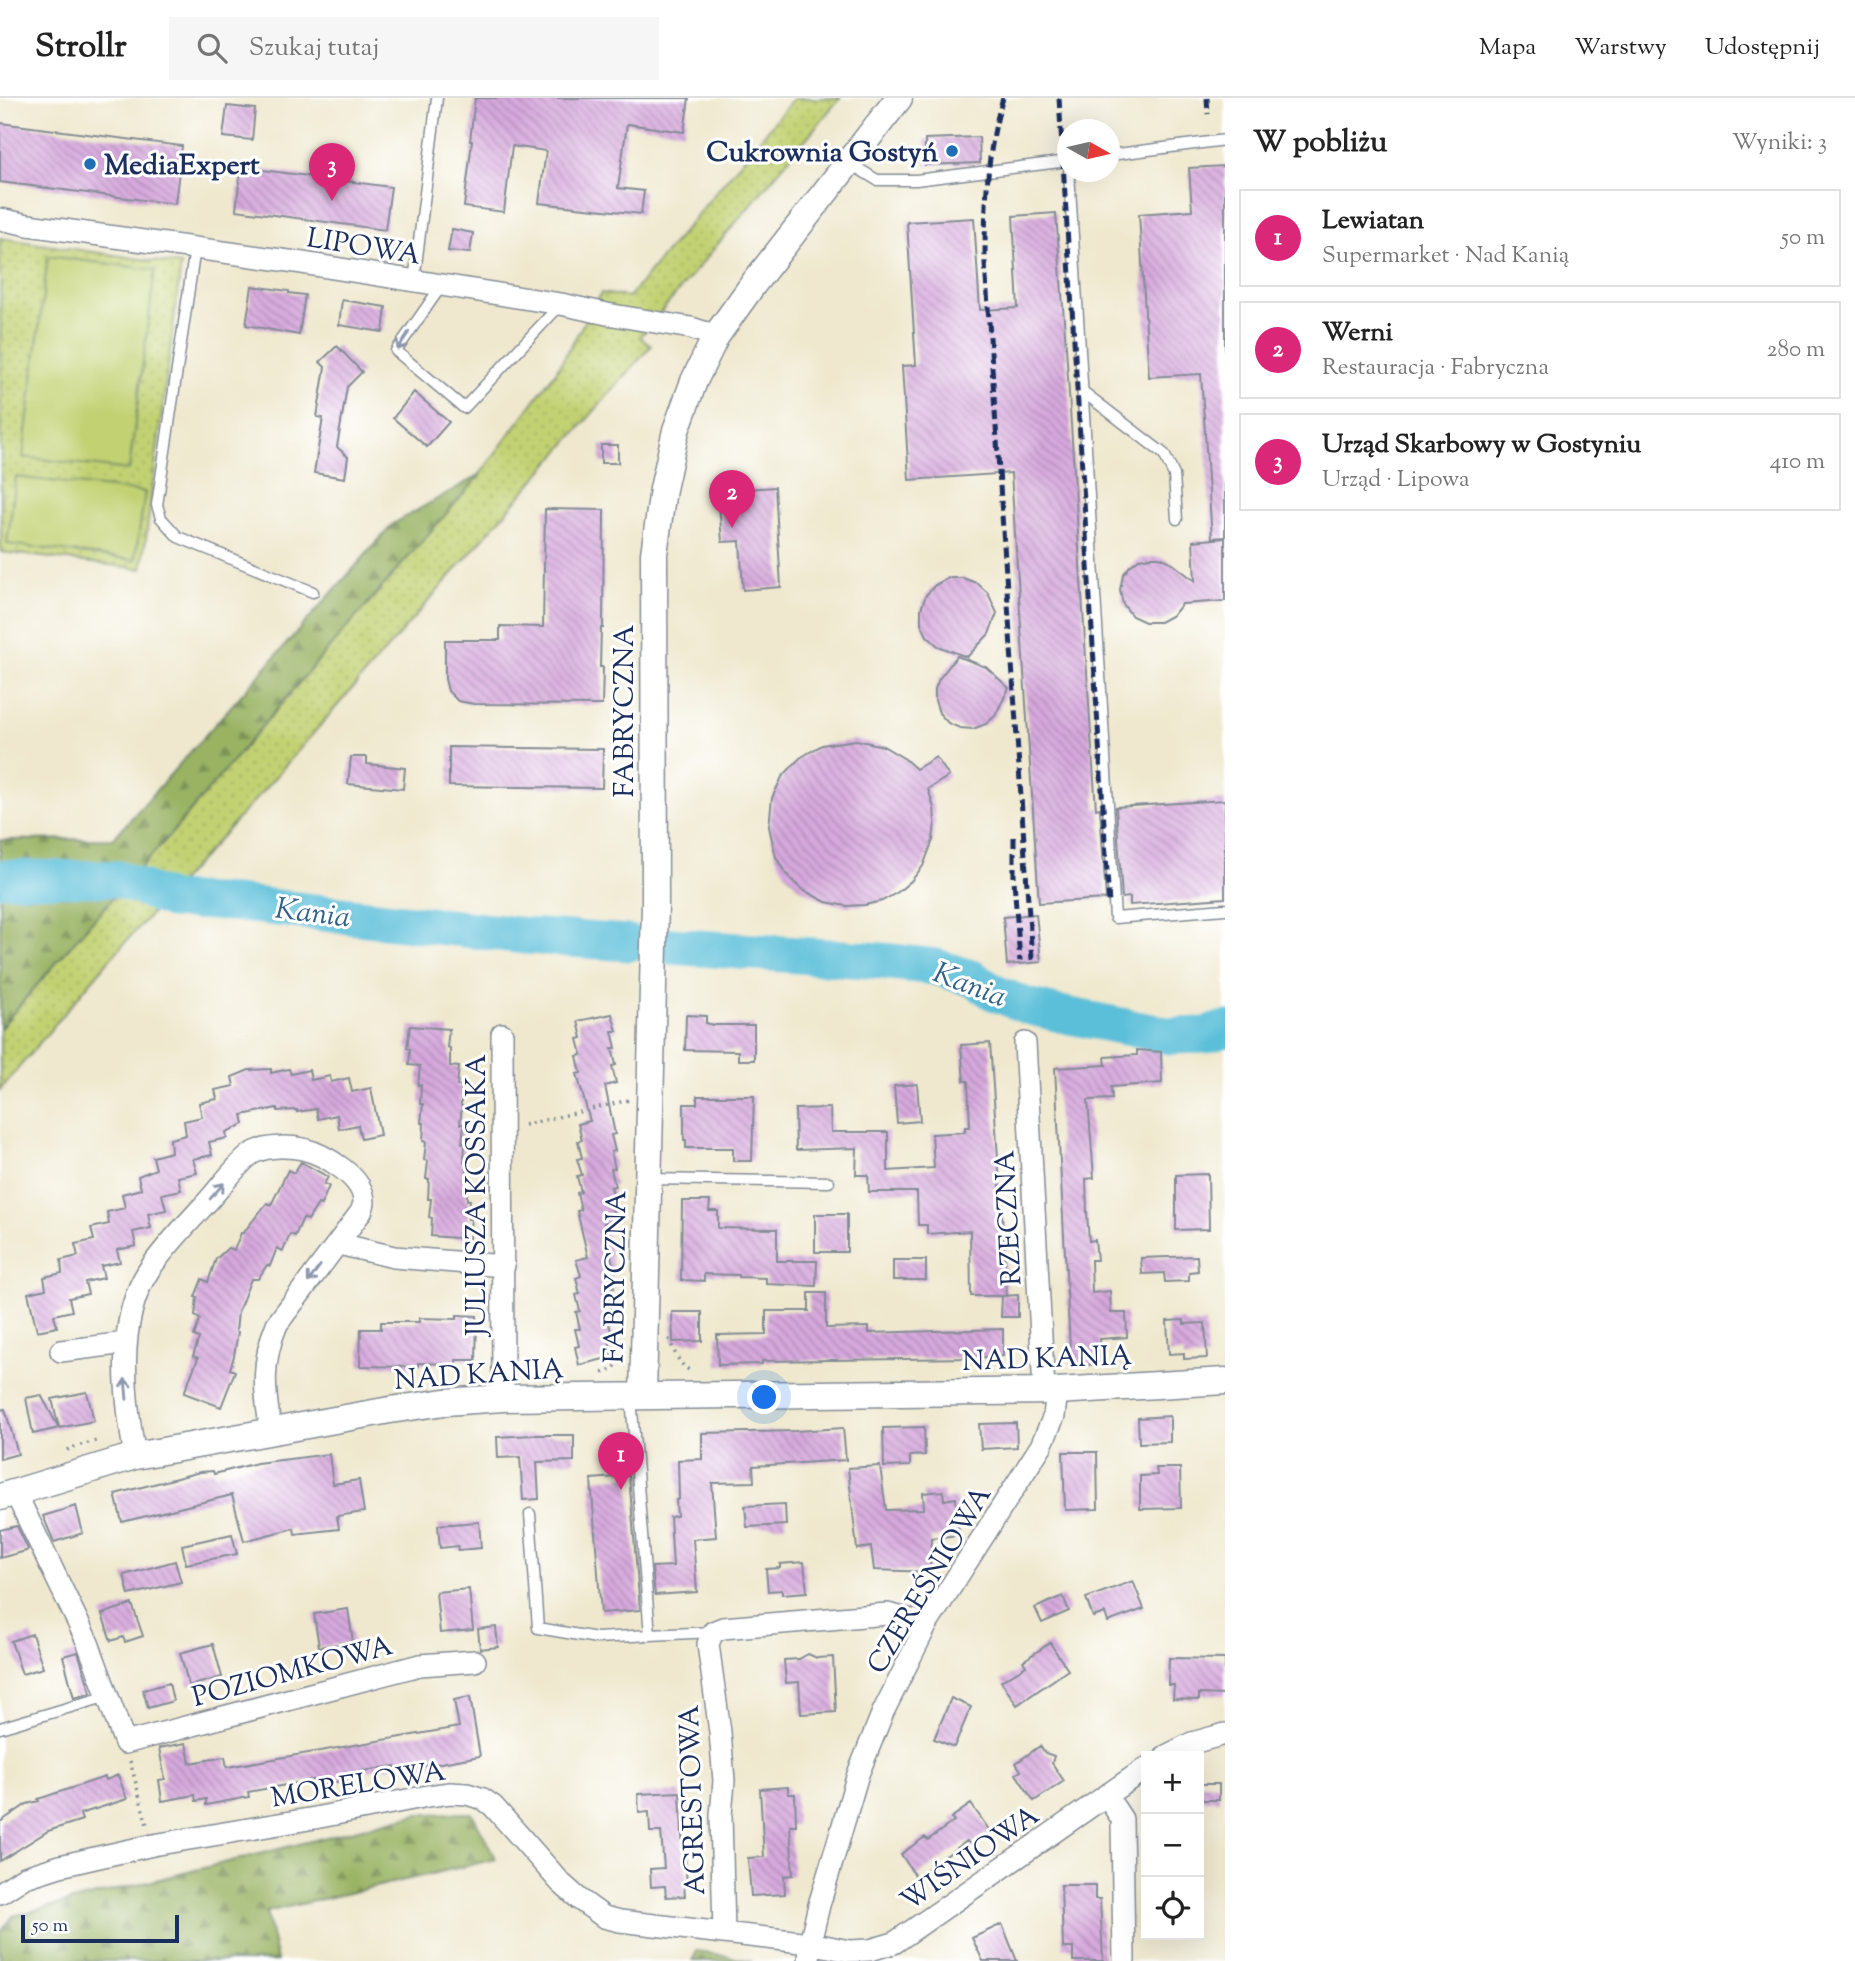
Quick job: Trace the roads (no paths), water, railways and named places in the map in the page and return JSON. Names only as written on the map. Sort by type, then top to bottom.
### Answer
[{"type":"street","name":"FABRYCZNA","points":[[637,1396],[648,1179],[653,967],[654,554],[663,489],[676,430],[694,381],[716,336],[847,162],[899,98]]},
{"type":"street","name":"LIPOWA","points":[[0,219],[561,304],[691,328],[716,336]]},
{"type":"street","name":"JULIUSZA KOSSAKA","points":[[502,1034],[503,1398]]},
{"type":"street","name":"RZECZNA","points":[[1025,1043],[1051,1391]]},
{"type":"street","points":[[135,1456],[129,1425],[125,1374],[126,1343],[141,1285],[149,1270],[239,1165],[254,1152],[282,1147],[303,1149],[324,1158],[349,1174],[359,1186],[364,1201],[361,1212],[277,1324],[269,1343],[265,1367],[266,1404],[271,1431]]},
{"type":"street","points":[[338,1244],[394,1257],[504,1266]]},
{"type":"street","points":[[61,1351],[126,1343]]},
{"type":"street","name":"NAD KANIĄ","points":[[7,1495],[135,1456],[445,1402],[503,1398],[1051,1391],[1225,1381]]},
{"type":"street","name":"CZEREŚNIOWA","points":[[810,1952],[819,1905],[859,1774],[883,1712],[927,1624],[1041,1446],[1054,1416],[1051,1391]]},
{"type":"street","points":[[7,1495],[88,1643],[108,1696]]},
{"type":"street","points":[[713,1632],[723,1628],[887,1614],[927,1624]]},
{"type":"street","name":"AGRESTOWA","points":[[713,1632],[708,1644],[724,1781],[724,1933]]},
{"type":"street","name":"POZIOMKOWA","points":[[108,1696],[125,1742],[421,1665],[475,1661]]},
{"type":"street","points":[[1175,1751],[1192,1742],[1225,1734]]},
{"type":"street","name":"WIŚNIOWA","points":[[810,1952],[870,1950],[894,1943],[1141,1771]]},
{"type":"street","name":"MORELOWA","points":[[0,1893],[24,1877],[153,1845],[428,1796],[467,1794],[483,1799],[493,1806],[561,1883],[604,1917],[724,1933],[810,1952]]},
{"type":"street","points":[[1106,1795],[1122,1819],[1124,1961]]},
{"type":"lane","points":[[414,281],[437,98]]},
{"type":"lane","points":[[1120,154],[1225,140]]},
{"type":"lane","points":[[847,162],[877,180],[916,180],[1057,162]]},
{"type":"lane","points":[[1070,182],[1115,918],[1225,909]]},
{"type":"lane","points":[[195,248],[157,505],[161,519],[178,537],[313,592]]},
{"type":"lane","points":[[442,285],[396,351],[464,408],[561,304]]},
{"type":"lane","points":[[1082,391],[1164,454],[1174,475],[1177,519]]},
{"type":"lane","points":[[648,1179],[829,1182]]},
{"type":"lane","points":[[637,1396],[650,1635]]},
{"type":"lane","points":[[530,1514],[538,1628],[597,1638],[713,1632]]},
{"type":"lane","points":[[0,1728],[108,1696]]},
{"type":"waterway","name":"Kania","points":[[0,878],[119,879],[171,900],[234,903],[526,936],[629,943]]},
{"type":"waterway","name":"Kania","points":[[670,946],[936,967],[974,979],[993,992],[1027,1006],[1060,1014],[1171,1036],[1206,1035],[1225,1029]]},
{"type":"railway","points":[[1003,98],[990,159],[985,263],[1032,960]]},
{"type":"railway","points":[[1059,98],[1109,904]]},
{"type":"railway","points":[[1207,98],[1208,114]]},
{"type":"railway","points":[[1014,837],[1020,961]]},
{"type":"place","name":"Cukrownia Gostyń","points":[[952,151]]},
{"type":"place","name":"MediaExpert","points":[[90,164]]},
{"type":"place","name":"Urząd Skarbowy w Gostyniu","points":[[332,201]]},
{"type":"place","name":"Werni","points":[[732,528]]},
{"type":"place","name":"Lewiatan","points":[[621,1490]]}]
